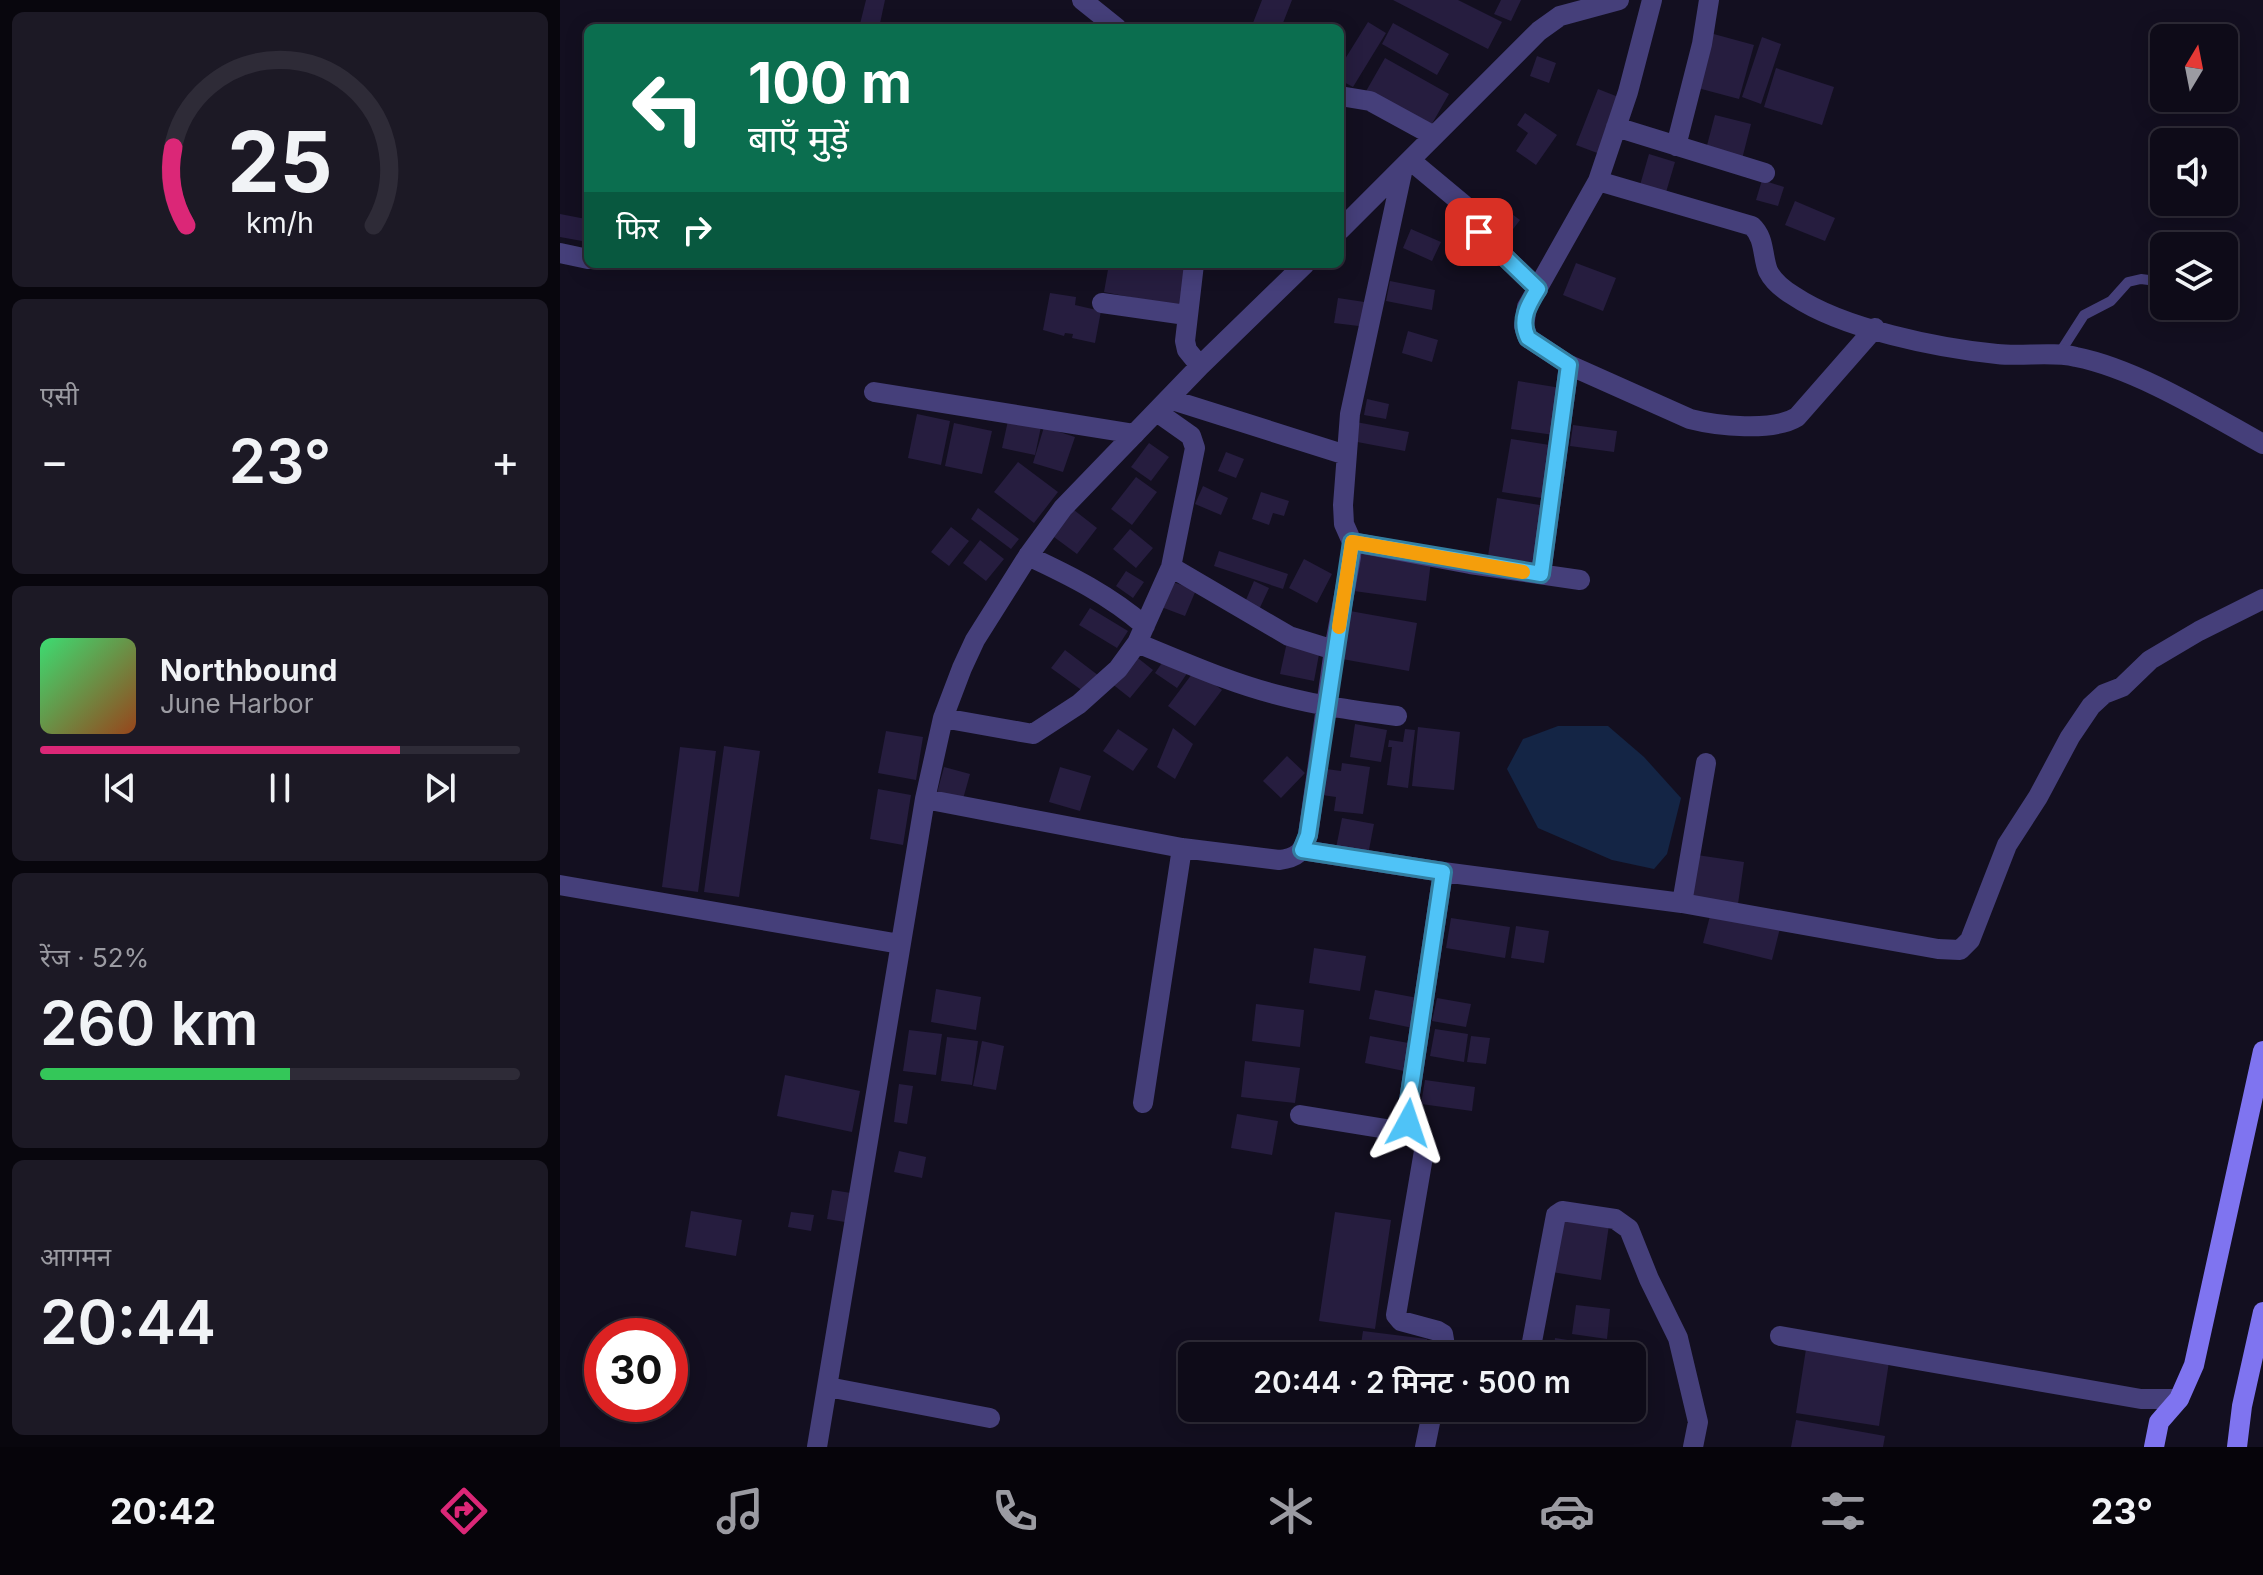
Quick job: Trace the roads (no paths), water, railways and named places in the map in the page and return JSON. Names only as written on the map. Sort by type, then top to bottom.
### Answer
[{"type":"street","points":[[1082,0],[1112,24]]},
{"type":"street","points":[[1344,226],[1539,31],[1560,16],[1619,0]]},
{"type":"street","points":[[1652,0],[1598,181],[1527,307],[1525,333],[1528,338],[1569,365],[1690,419],[1708,423],[1773,425],[1787,423],[1797,417],[1875,328]]},
{"type":"street","points":[[1676,146],[1702,44],[1709,0]]},
{"type":"street","points":[[1344,97],[1370,101],[1434,136]]},
{"type":"street","points":[[1616,127],[1765,173]]},
{"type":"street","points":[[1406,164],[1464,205],[1483,238],[1538,289]]},
{"type":"street","points":[[925,799],[1182,848],[1279,860],[1290,859],[1302,850],[1308,835],[1352,542],[1343,513],[1346,455],[1355,388],[1406,164]]},
{"type":"street","points":[[1598,181],[1752,226],[1760,237],[1768,269],[1783,288],[1832,316],[1956,348],[1999,355],[2072,356],[2093,361],[2212,415],[2263,444]]},
{"type":"street","points":[[560,253],[584,258]]},
{"type":"street","points":[[1193,268],[1185,341],[1187,350],[1200,366]]},
{"type":"street","points":[[817,1447],[925,799],[943,718],[975,640],[1028,556],[1063,508],[1200,366],[1301,268]]},
{"type":"street","points":[[1102,303],[1186,315]]},
{"type":"street","points":[[1541,574],[1569,365]]},
{"type":"street","points":[[874,392],[1135,434]]},
{"type":"street","points":[[1163,406],[1346,455]]},
{"type":"street","points":[[943,718],[1033,734],[1079,704],[1118,669],[1141,634],[1171,567],[1195,448],[1191,436],[1163,406]]},
{"type":"street","points":[[1352,542],[1580,580]]},
{"type":"street","points":[[1028,556],[1100,591],[1119,604],[1141,634],[1251,688],[1326,706],[1397,716]]},
{"type":"street","points":[[1171,567],[1289,636],[1334,650]]},
{"type":"street","points":[[1302,850],[1682,903],[1938,949],[1960,950],[1970,940],[2007,845],[2091,706],[2104,694],[2122,687],[2150,660],[2263,599]]},
{"type":"street","points":[[1682,903],[1706,763]]},
{"type":"street","points":[[1143,1103],[1182,848]]},
{"type":"street","points":[[1443,872],[1407,1114],[1408,1123],[1424,1145],[1424,1151],[1396,1315],[1401,1321],[1443,1334],[1444,1342]]},
{"type":"street","points":[[560,885],[900,944]]},
{"type":"street","points":[[2154,1447],[2159,1422],[2179,1399],[2194,1365],[2263,1051]]},
{"type":"street","points":[[1300,1115],[1417,1134]]},
{"type":"street","points":[[1532,1342],[1556,1215],[1562,1211],[1620,1221],[1629,1229],[1678,1338],[1698,1422],[1693,1447]]},
{"type":"street","points":[[2237,1447],[2242,1406],[2263,1312]]},
{"type":"street","points":[[1780,1336],[2141,1399],[2179,1399]]},
{"type":"street","points":[[828,1387],[990,1418]]},
{"type":"street","points":[[1425,1447],[1430,1422]]},
{"type":"lane","points":[[2058,356],[2084,315],[2111,301],[2128,282],[2150,280]]},
{"type":"water","points":[[1558,726],[1608,726],[1644,757],[1681,798],[1667,854],[1654,869],[1612,860],[1538,828],[1507,769],[1523,739]]}]
